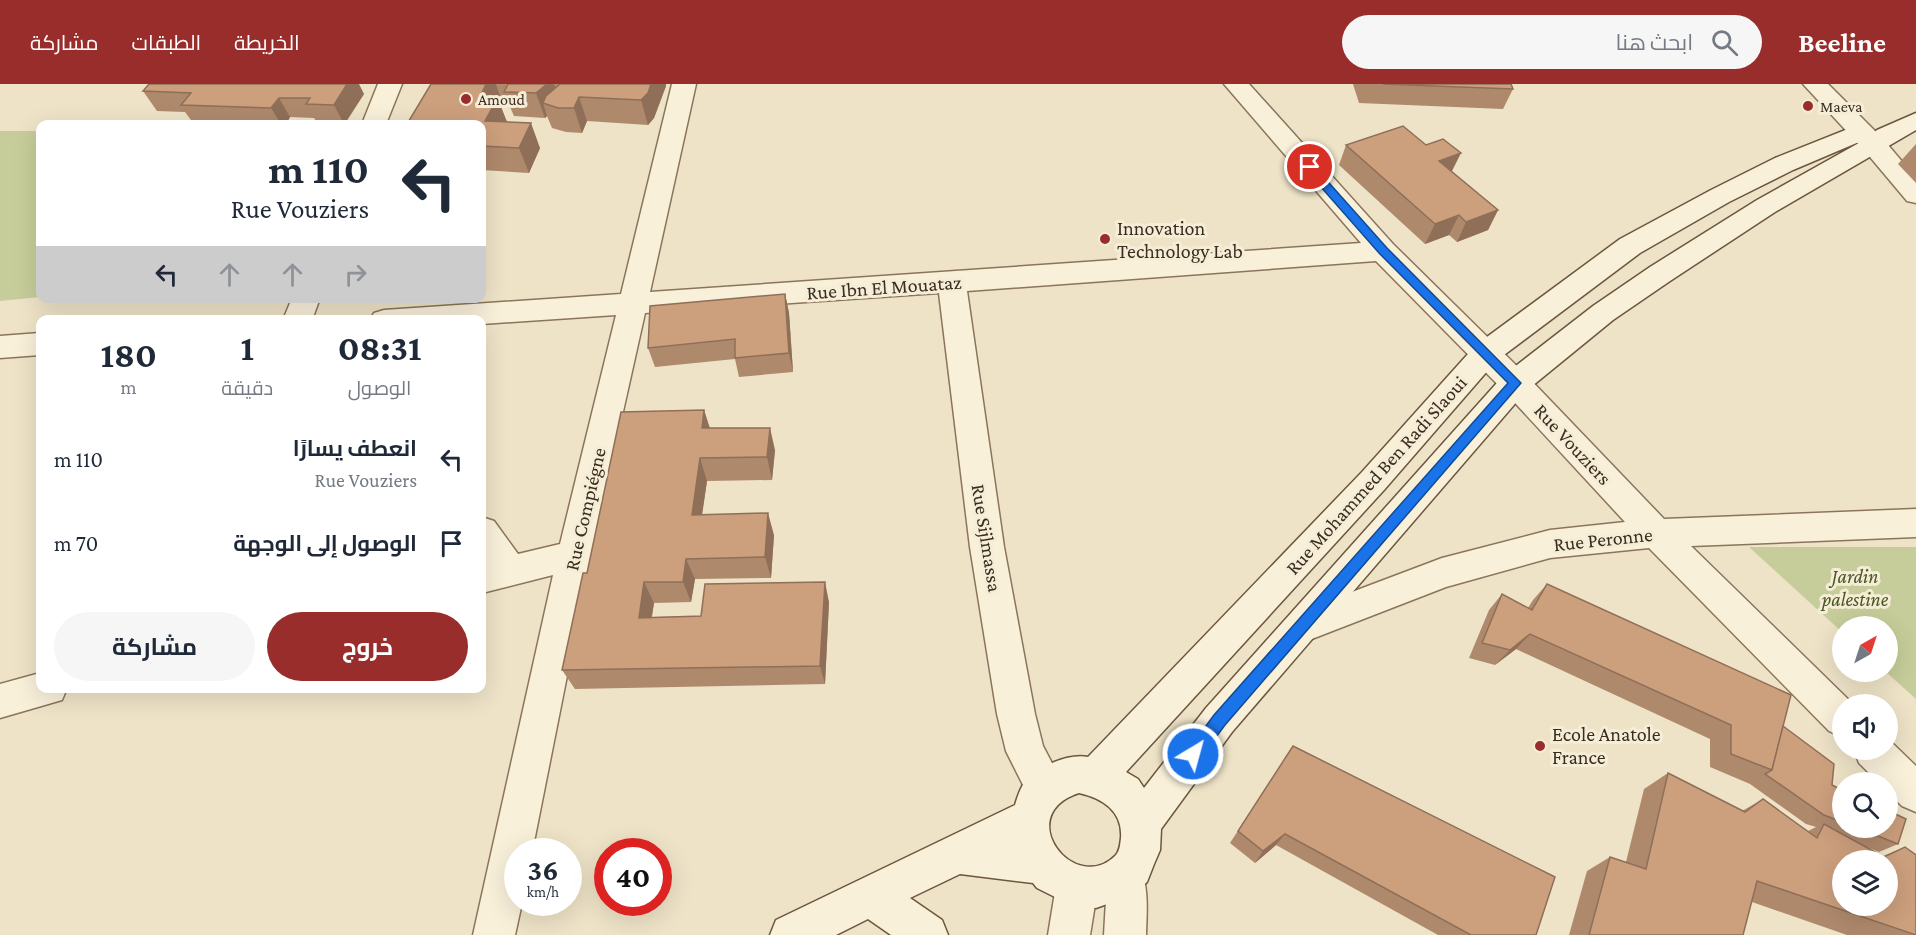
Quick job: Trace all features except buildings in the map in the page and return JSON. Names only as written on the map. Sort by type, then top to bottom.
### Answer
[{"type":"street","points":[[376,120],[390,84]]},
{"type":"street","name":"Rue Compiégne","points":[[494,935],[574,555],[684,84]]},
{"type":"street","name":"Rue Vouziers","points":[[1236,84],[1383,250],[1515,383],[1656,533],[1832,709]]},
{"type":"street","points":[[1815,84],[1874,137],[1916,195]]},
{"type":"street","name":"Rue Mohammed Ben Radi Slaoui","points":[[1097,776],[1373,481],[1485,353],[1630,246],[1720,196],[1784,164],[1874,137],[1916,120]]},
{"type":"street","name":"Rue Mohammed Ben Radi Slaoui","points":[[1141,824],[1219,720],[1304,626],[1515,383],[1603,314],[1660,274],[1874,137]]},
{"type":"street","name":"Rue Ibn El Mouataz","points":[[462,315],[1383,250]]},
{"type":"street","name":"Rue Sijlmassa","points":[[952,282],[987,547],[1016,714],[1037,803]]},
{"type":"street","points":[[0,347],[36,344]]},
{"type":"street","name":"Rue Peronne","points":[[1304,626],[1442,573],[1550,544],[1656,533],[1916,523]]},
{"type":"street","points":[[486,543],[496,574],[574,555]]},
{"type":"street","points":[[0,701],[36,691]]},
{"type":"street","points":[[1883,760],[1916,793]]},
{"type":"street","points":[[791,935],[958,853],[1037,803],[1052,782],[1069,775],[1097,776],[1115,784],[1129,797],[1141,824],[1140,852],[1124,875],[1097,887],[1077,886],[1058,879],[1043,864],[1032,848],[1037,803]]},
{"type":"street","points":[[958,853],[1043,864]]},
{"type":"street","points":[[1124,875],[1127,900],[1125,935]]},
{"type":"street","points":[[1069,935],[1077,886]]},
{"type":"street","points":[[871,896],[927,935]]},
{"type":"green space","points":[[0,131],[36,131],[36,297],[0,301]]},
{"type":"green space","name":"Jardin palestine","points":[[1749,547],[1916,547],[1916,699],[1897,682],[1898,616],[1832,616],[1832,623]]},
{"type":"place","name":"Amoud","points":[[466,99]]},
{"type":"place","name":"Maeva","points":[[1808,106]]},
{"type":"place","name":"Innovation Technology Lab","points":[[1105,239]]},
{"type":"place","name":"Ecole Anatole France","points":[[1540,746]]},
{"type":"route","points":[[1193,754],[1219,720],[1304,626],[1515,383],[1383,250],[1310,167]]}]
